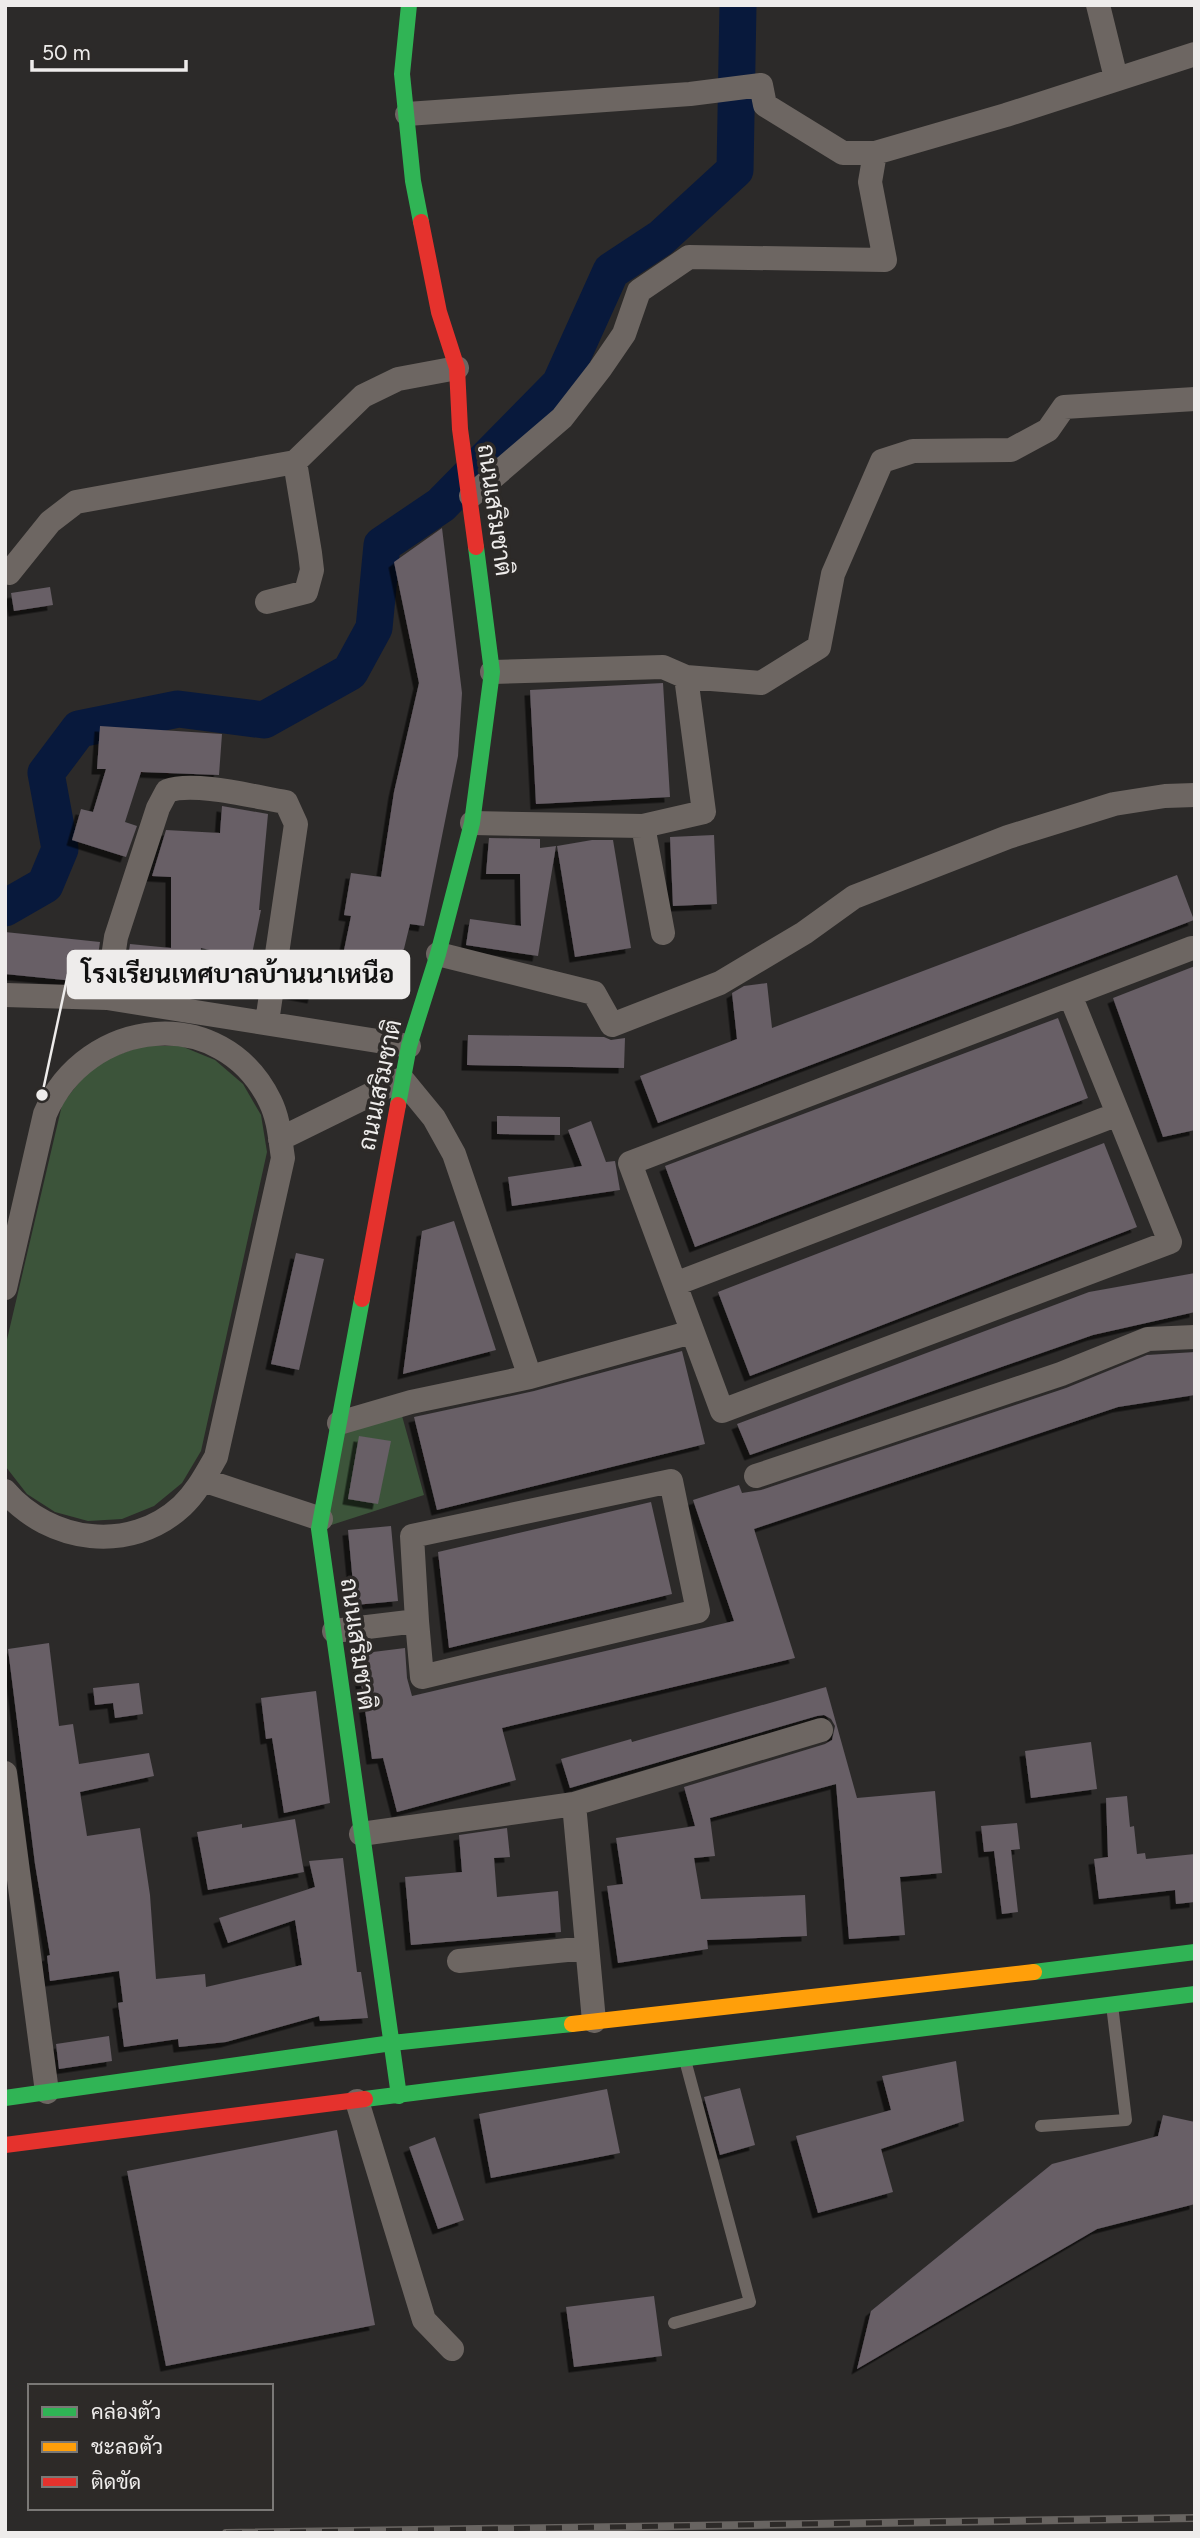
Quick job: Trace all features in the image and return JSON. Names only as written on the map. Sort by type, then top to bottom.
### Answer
[{"type":"main road","name":"ถนนเสริมชาติ","points":[[399,2095],[319,1529],[409,1046],[438,954],[472,823],[492,673],[488,623],[460,429],[457,368],[439,312],[413,181],[402,74],[409,5]]},
{"type":"main road","points":[[5,2098],[391,2043],[911,1987],[1195,1952]]},
{"type":"main road","points":[[5,2145],[1195,1994]]},
{"type":"street","points":[[1098,5],[1116,78]]},
{"type":"street","points":[[407,114],[690,94],[761,85],[765,105],[843,153],[874,153],[1006,115],[1195,54]]},
{"type":"street","points":[[471,496],[562,418],[624,334],[639,291],[689,257],[885,260],[870,182],[874,153]]},
{"type":"street","points":[[9,573],[50,522],[76,502],[295,462],[363,396],[398,379],[457,368]]},
{"type":"street","points":[[492,673],[663,667],[686,677],[761,683],[818,647],[834,574],[881,461],[913,451],[1011,450],[1048,430],[1064,407],[1195,399]]},
{"type":"street","points":[[267,602],[306,592],[312,570],[295,462]]},
{"type":"street","points":[[472,823],[643,826],[704,812],[686,677]]},
{"type":"street","points":[[107,998],[117,937],[158,808],[167,790],[180,786],[226,792],[286,802],[296,824],[267,1022]]},
{"type":"street","points":[[438,954],[594,993],[612,1025],[720,983],[804,933],[854,897],[892,882],[1008,837],[1114,804],[1165,796],[1195,795]]},
{"type":"street","points":[[643,826],[663,933]]},
{"type":"street","points":[[1070,995],[1170,1242],[722,1410],[630,1163],[1192,948]]},
{"type":"street","points":[[5,995],[107,998],[409,1046]]},
{"type":"street","points":[[5,1288],[40,1136],[52,1098],[77,1066],[112,1044],[151,1034],[172,1034],[211,1043],[246,1067],[270,1100],[277,1119],[283,1158],[216,1457],[203,1480],[182,1507],[166,1518],[129,1534],[108,1536],[89,1536],[50,1527],[17,1504],[5,1491]]},
{"type":"street","points":[[280,1139],[402,1079],[434,1118],[454,1154],[530,1377]]},
{"type":"street","points":[[675,1284],[1118,1114]]},
{"type":"street","points":[[339,1423],[411,1402],[530,1377],[692,1332]]},
{"type":"street","points":[[756,1476],[1061,1374],[1148,1339],[1195,1337]]},
{"type":"street","points":[[203,1480],[321,1519]]},
{"type":"street","points":[[671,1480],[698,1611],[422,1677],[417,1621],[412,1536],[671,1480]]},
{"type":"street","points":[[334,1631],[417,1621]]},
{"type":"street","points":[[361,1834],[573,1804],[821,1730]]},
{"type":"street","points":[[5,1773],[47,2092]]},
{"type":"street","points":[[573,1804],[594,2021]]},
{"type":"street","points":[[459,1961],[587,1948]]},
{"type":"street","points":[[357,2101],[424,2320],[452,2349]]},
{"type":"lane","points":[[1041,2126],[1126,2120],[1112,2005]]},
{"type":"lane","points":[[674,2323],[750,2302],[685,2059]]},
{"type":"green space","points":[[144,1046],[181,1046],[215,1060],[243,1084],[261,1115],[267,1152],[201,1451],[182,1483],[154,1506],[122,1519],[88,1521],[55,1512],[27,1494],[6,1467],[5,1348],[62,1105],[96,1066]]},
{"type":"green space","points":[[399,1405],[424,1495],[319,1529],[339,1423]]},
{"type":"building","points":[[442,528],[462,693],[458,756],[424,926],[410,924],[395,986],[366,979],[370,961],[343,955],[351,916],[344,915],[351,873],[381,877],[394,792],[419,683],[394,562]]},
{"type":"building","points":[[50,587],[53,605],[14,611],[11,593]]},
{"type":"building","points":[[663,683],[670,797],[536,804],[530,690]]},
{"type":"building","points":[[100,726],[222,734],[219,775],[141,772],[125,822],[137,826],[126,857],[72,840],[81,809],[93,812],[106,769],[97,769]]},
{"type":"building","points":[[222,806],[268,814],[261,910],[251,959],[201,948],[196,992],[124,985],[130,944],[171,948],[171,877],[152,876],[166,830],[220,833]]},
{"type":"building","points":[[714,835],[717,904],[673,906],[670,837]]},
{"type":"building","points":[[489,838],[540,839],[540,848],[556,846],[538,956],[466,945],[470,919],[521,926],[520,874],[486,874]]},
{"type":"building","points":[[592,840],[613,840],[631,948],[575,957],[557,846]]},
{"type":"building","points":[[1177,875],[1194,920],[658,1123],[640,1076],[737,1039],[732,993],[744,986],[767,983],[772,1028]]},
{"type":"building","points":[[5,932],[100,942],[94,983],[5,974]]},
{"type":"building","points":[[291,965],[319,970],[313,998],[286,993]]},
{"type":"building","points":[[1195,966],[1195,1130],[1163,1137],[1113,998]]},
{"type":"building","points":[[1058,1018],[1088,1098],[695,1247],[665,1166]]},
{"type":"building","points":[[468,1035],[604,1037],[611,1040],[625,1038],[624,1068],[467,1065]]},
{"type":"building","points":[[497,1116],[560,1117],[560,1135],[497,1134]]},
{"type":"building","points":[[591,1121],[606,1162],[615,1161],[620,1190],[512,1206],[508,1177],[582,1166],[568,1130]]},
{"type":"building","points":[[1104,1143],[1137,1227],[750,1376],[718,1292]]},
{"type":"building","points":[[454,1221],[496,1350],[403,1374],[422,1231]]},
{"type":"building","points":[[296,1253],[324,1259],[299,1370],[271,1364]]},
{"type":"building","points":[[1195,1273],[1195,1312],[1093,1335],[750,1455],[737,1424],[1089,1292]]},
{"type":"building","points":[[682,1351],[705,1444],[437,1510],[414,1417],[534,1391]]},
{"type":"building","points":[[1195,1352],[1195,1395],[1118,1407],[754,1529],[795,1658],[502,1728],[516,1780],[397,1812],[383,1758],[372,1759],[357,1654],[405,1648],[407,1678],[412,1696],[734,1621],[693,1500],[739,1485],[742,1493],[761,1490],[1066,1388],[1147,1355]]},
{"type":"building","points":[[359,1436],[391,1441],[378,1504],[348,1499]]},
{"type":"building","points":[[651,1502],[672,1594],[449,1648],[438,1552]]},
{"type":"building","points":[[391,1526],[398,1601],[355,1605],[348,1530]]},
{"type":"building","points":[[49,1643],[59,1726],[73,1724],[79,1764],[149,1753],[154,1776],[80,1792],[87,1836],[140,1828],[150,1895],[156,1979],[205,1974],[206,1987],[302,1965],[295,1920],[228,1943],[219,1918],[315,1887],[309,1861],[343,1858],[357,1972],[361,1972],[368,2018],[320,2021],[319,2016],[226,2042],[179,2047],[178,2039],[124,2047],[118,2003],[123,2002],[119,1971],[50,1981],[47,1956],[50,1955],[35,1864],[8,1649]]},
{"type":"building","points":[[139,1683],[143,1714],[115,1718],[113,1703],[95,1705],[93,1688]]},
{"type":"building","points":[[826,1687],[857,1798],[935,1791],[942,1873],[900,1877],[905,1935],[849,1939],[836,1784],[710,1818],[715,1856],[694,1858],[701,1899],[805,1895],[807,1936],[707,1940],[708,1949],[618,1963],[607,1886],[623,1884],[616,1838],[695,1826],[684,1787],[825,1744],[832,1740],[835,1726],[831,1719],[824,1715],[817,1716],[570,1788],[561,1759],[631,1739],[632,1742]]},
{"type":"building","points":[[316,1691],[330,1803],[284,1813],[272,1738],[266,1739],[261,1698]]},
{"type":"building","points":[[1091,1742],[1097,1789],[1031,1798],[1025,1751]]},
{"type":"building","points":[[1127,1796],[1130,1827],[1134,1826],[1137,1854],[1145,1853],[1146,1859],[1195,1854],[1195,1902],[1176,1904],[1175,1890],[1099,1899],[1094,1859],[1108,1857],[1106,1798]]},
{"type":"building","points":[[295,1819],[304,1872],[208,1890],[197,1832]]},
{"type":"building","points":[[1017,1823],[1020,1849],[1011,1850],[1018,1912],[1002,1914],[994,1851],[984,1852],[981,1826]]},
{"type":"building","points":[[507,1828],[510,1857],[494,1858],[497,1897],[558,1891],[561,1932],[411,1945],[405,1877],[462,1872],[459,1835]]},
{"type":"building","points":[[109,2036],[112,2061],[59,2069],[56,2044]]},
{"type":"building","points":[[956,2061],[964,2121],[881,2149],[893,2192],[818,2213],[796,2136],[891,2110],[882,2076]]},
{"type":"building","points":[[740,2088],[755,2145],[720,2155],[704,2097]]},
{"type":"building","points":[[607,2089],[620,2153],[491,2178],[479,2114]]},
{"type":"building","points":[[1163,2115],[1195,2122],[1195,2204],[1097,2229],[857,2369],[871,2311],[1052,2164],[1158,2136]]},
{"type":"building","points":[[337,2130],[375,2325],[166,2366],[127,2171]]},
{"type":"building","points":[[435,2137],[464,2220],[438,2229],[409,2147]]},
{"type":"building","points":[[654,2296],[662,2356],[574,2367],[566,2307]]},
{"type":"waterway","points":[[5,908],[45,885],[60,849],[46,773],[79,729],[178,709],[264,720],[350,672],[374,628],[382,545],[441,505],[560,384],[611,271],[661,238],[735,170],[738,5]]},
{"type":"railway","points":[[226,2533],[1195,2518]]},
{"type":"traffic: fast","points":[[409,5],[402,74],[413,181],[421,222]]},
{"type":"traffic: fast","points":[[398,1105],[409,1046],[438,954],[472,823],[492,672],[476,547]]},
{"type":"traffic: fast","points":[[362,1299],[319,1529],[399,2096]]},
{"type":"traffic: fast","points":[[1034,1972],[1195,1952]]},
{"type":"traffic: fast","points":[[365,2099],[1195,1994]]},
{"type":"traffic: fast","points":[[5,2098],[392,2043],[572,2024]]},
{"type":"traffic: slow","points":[[572,2024],[1034,1972]]},
{"type":"traffic: jam","points":[[421,222],[439,312],[457,368],[460,429],[476,547]]},
{"type":"traffic: jam","points":[[362,1299],[398,1105]]},
{"type":"traffic: jam","points":[[5,2145],[365,2099]]},
{"type":"place","name":"โรงเรียนเทศบาลบ้านนาเหนือ","points":[[42,1095]]}]
